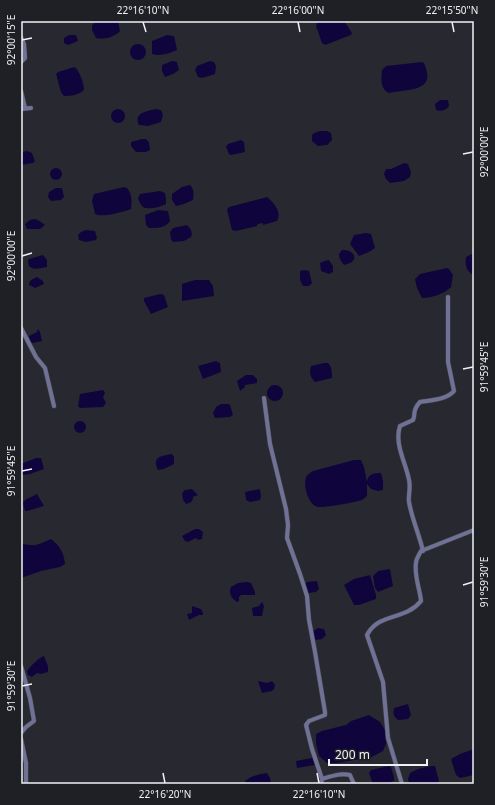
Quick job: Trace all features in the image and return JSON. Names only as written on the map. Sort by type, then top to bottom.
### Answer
[{"type":"street","points":[[21,37],[24,44],[26,58],[21,62]]},
{"type":"street","points":[[21,91],[23,109],[31,108]]},
{"type":"street","points":[[422,550],[409,500],[410,482],[398,439],[398,429],[400,426],[413,420],[416,405],[420,402],[437,400],[450,395],[454,391],[448,362],[448,297]]},
{"type":"street","points":[[21,328],[36,357],[45,368],[54,406]]},
{"type":"street","points":[[264,398],[270,444],[286,509],[288,525],[287,538],[307,596],[309,620],[325,712],[325,716],[309,721],[306,725],[322,779],[321,784]]},
{"type":"street","points":[[402,784],[388,738],[383,682],[367,635],[369,630],[380,621],[390,617],[406,614],[417,607],[422,601],[416,573],[416,562],[422,550],[474,530]]},
{"type":"street","points":[[21,666],[30,698],[34,721],[21,733]]},
{"type":"street","points":[[21,739],[26,763],[26,784]]},
{"type":"street","points":[[322,779],[335,775],[350,775],[354,784]]},
{"type":"shaded area","points":[[97,21],[118,21],[120,31],[109,38],[96,38],[92,30],[92,25]]},
{"type":"shaded area","points":[[320,21],[344,21],[352,33],[351,35],[325,45],[322,43],[316,26]]},
{"type":"shaded area","points":[[69,35],[76,35],[78,41],[68,45],[64,43],[64,38]]},
{"type":"shaded area","points":[[167,35],[174,36],[177,50],[161,55],[152,54],[152,41]]},
{"type":"shaded area","points":[[138,44],[144,46],[146,52],[144,58],[138,60],[132,58],[130,52],[132,46]]},
{"type":"shaded area","points":[[172,61],[177,62],[179,70],[165,77],[162,71],[162,65]]},
{"type":"shaded area","points":[[210,61],[214,62],[216,66],[215,74],[202,78],[198,77],[195,70],[197,66]]},
{"type":"shaded area","points":[[424,63],[427,72],[427,79],[424,84],[413,89],[389,93],[384,89],[381,80],[382,70],[386,66]]},
{"type":"shaded area","points":[[74,67],[82,78],[84,90],[75,95],[64,96],[61,92],[56,74]]},
{"type":"shaded area","points":[[440,100],[448,100],[449,106],[445,110],[438,111],[436,110],[435,104]]},
{"type":"shaded area","points":[[118,109],[123,111],[125,116],[123,121],[118,123],[113,121],[111,116],[113,111]]},
{"type":"shaded area","points":[[156,109],[161,110],[163,115],[161,122],[148,126],[139,125],[139,115]]},
{"type":"shaded area","points":[[320,131],[327,131],[331,133],[332,140],[327,145],[318,146],[312,141],[312,135]]},
{"type":"shaded area","points":[[146,139],[149,142],[150,150],[146,152],[136,152],[131,146],[131,142]]},
{"type":"shaded area","points":[[241,140],[244,142],[245,152],[231,155],[229,154],[226,147],[228,144]]},
{"type":"shaded area","points":[[27,151],[32,153],[35,161],[33,163],[21,165],[21,152]]},
{"type":"shaded area","points":[[404,163],[408,164],[411,172],[410,177],[404,181],[390,183],[384,174],[386,169],[391,169]]},
{"type":"shaded area","points":[[54,168],[58,168],[62,174],[58,180],[54,180],[50,176],[50,172]]},
{"type":"shaded area","points":[[190,185],[194,196],[193,200],[176,206],[172,200],[172,194],[182,187]]},
{"type":"shaded area","points":[[124,187],[129,190],[131,195],[131,209],[107,215],[95,214],[92,201],[94,194]]},
{"type":"shaded area","points":[[56,188],[62,188],[64,197],[61,200],[51,201],[48,197],[49,192]]},
{"type":"shaded area","points":[[160,191],[165,193],[166,204],[154,208],[143,207],[138,198],[140,194]]},
{"type":"shaded area","points":[[267,197],[275,205],[278,211],[279,214],[277,221],[263,225],[263,223],[258,224],[257,226],[236,231],[232,230],[227,210],[229,207]]},
{"type":"shaded area","points":[[158,210],[168,211],[170,221],[164,226],[158,228],[149,228],[146,225],[145,215]]},
{"type":"shaded area","points":[[34,219],[45,225],[40,229],[27,229],[25,224]]},
{"type":"shaded area","points":[[187,225],[192,234],[191,237],[184,241],[173,242],[170,232],[173,228]]},
{"type":"shaded area","points":[[86,230],[95,231],[97,238],[96,240],[86,242],[79,240],[78,235]]},
{"type":"shaded area","points":[[366,233],[371,234],[375,248],[359,256],[350,244],[354,235]]},
{"type":"shaded area","points":[[342,250],[347,250],[353,254],[353,261],[344,265],[339,256]]},
{"type":"shaded area","points":[[474,253],[474,273],[471,274],[466,267],[466,257]]},
{"type":"shaded area","points":[[43,255],[47,260],[47,267],[35,269],[29,266],[29,259]]},
{"type":"shaded area","points":[[329,260],[333,266],[333,272],[329,274],[321,271],[320,263]]},
{"type":"shaded area","points":[[447,268],[453,275],[451,287],[438,295],[422,298],[417,288],[415,279],[420,274]]},
{"type":"shaded area","points":[[300,271],[309,271],[312,283],[309,286],[303,286],[300,280]]},
{"type":"shaded area","points":[[37,277],[43,281],[44,284],[35,288],[29,285],[30,281]]},
{"type":"shaded area","points":[[195,280],[209,280],[213,286],[214,296],[182,301],[182,284]]},
{"type":"shaded area","points":[[160,294],[164,295],[168,307],[151,314],[144,301],[144,298]]},
{"type":"shaded area","points":[[38,329],[42,341],[32,343],[29,336],[37,332]]},
{"type":"shaded area","points":[[216,361],[220,363],[221,372],[203,379],[198,366]]},
{"type":"shaded area","points":[[328,363],[330,366],[332,378],[315,382],[310,375],[311,366]]},
{"type":"shaded area","points":[[246,375],[253,375],[257,379],[257,383],[245,385],[245,387],[240,391],[237,381]]},
{"type":"shaded area","points":[[275,385],[282,390],[283,393],[278,400],[275,401],[268,396],[267,393],[272,386]]},
{"type":"shaded area","points":[[103,390],[105,393],[103,397],[106,403],[103,407],[80,408],[78,406],[80,394]]},
{"type":"shaded area","points":[[221,404],[230,405],[233,415],[230,417],[215,418],[213,413],[216,407]]},
{"type":"shaded area","points":[[78,421],[82,421],[86,427],[82,433],[78,433],[74,429],[74,425]]},
{"type":"shaded area","points":[[172,454],[174,457],[174,464],[158,470],[156,465],[157,459],[161,456]]},
{"type":"shaded area","points":[[36,458],[41,458],[44,469],[22,475],[21,464]]},
{"type":"shaded area","points":[[354,460],[361,460],[367,482],[368,477],[371,474],[381,473],[383,490],[378,491],[371,489],[367,484],[367,496],[362,500],[340,505],[322,507],[314,506],[307,495],[305,485],[306,477],[313,471]]},
{"type":"shaded area","points":[[192,489],[198,495],[193,497],[191,502],[186,504],[183,500],[182,493],[185,490]]},
{"type":"shaded area","points":[[260,489],[260,500],[250,502],[246,500],[245,492]]},
{"type":"shaded area","points":[[37,494],[44,506],[25,511],[23,503],[25,500]]},
{"type":"shaded area","points":[[195,529],[199,529],[203,532],[202,539],[198,540],[196,538],[188,542],[185,541],[182,536]]},
{"type":"shaded area","points":[[51,539],[61,550],[64,556],[65,564],[60,567],[41,571],[21,578],[21,544],[36,545]]},
{"type":"shaded area","points":[[390,569],[393,586],[378,592],[375,588],[373,576],[378,571]]},
{"type":"shaded area","points":[[370,575],[376,599],[359,605],[354,605],[344,585],[354,579]]},
{"type":"shaded area","points":[[317,581],[319,589],[316,592],[308,593],[305,585],[307,582]]},
{"type":"shaded area","points":[[238,583],[251,583],[255,595],[241,595],[239,597],[239,601],[237,602],[231,596],[231,587]]},
{"type":"shaded area","points":[[262,602],[264,606],[262,616],[253,616],[252,608],[259,606]]},
{"type":"shaded area","points":[[192,606],[201,609],[203,615],[199,615],[189,620],[187,614],[192,613]]},
{"type":"shaded area","points":[[318,628],[324,629],[326,635],[322,639],[316,640],[313,631]]},
{"type":"shaded area","points":[[44,656],[48,666],[48,672],[41,674],[37,673],[32,677],[28,675],[27,671],[37,660]]},
{"type":"shaded area","points":[[258,681],[267,683],[272,681],[275,685],[274,689],[272,691],[262,693]]},
{"type":"shaded area","points":[[408,704],[411,715],[408,719],[398,720],[394,715],[394,708]]},
{"type":"shaded area","points":[[369,715],[380,722],[385,730],[386,744],[383,751],[368,759],[337,763],[327,763],[319,756],[316,744],[316,734],[346,725],[351,721]]},
{"type":"shaded area","points":[[474,749],[474,775],[460,778],[456,775],[451,759]]},
{"type":"shaded area","points":[[314,758],[315,765],[297,768],[296,761]]},
{"type":"shaded area","points":[[389,766],[391,767],[394,781],[384,784],[373,784],[369,773],[371,770]]},
{"type":"shaded area","points":[[435,766],[439,781],[438,784],[409,784],[408,779],[410,773],[418,769]]},
{"type":"shaded area","points":[[267,773],[271,784],[245,784],[245,781],[250,778]]}]
